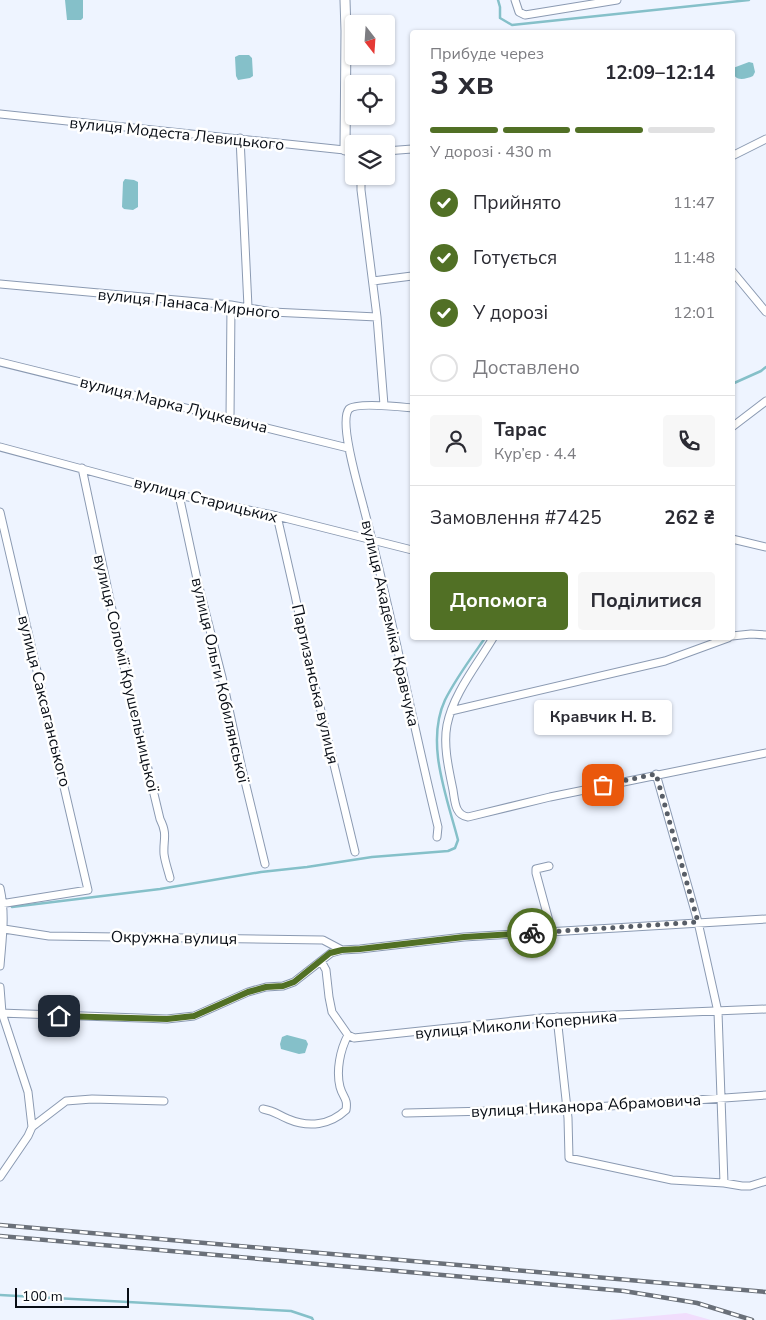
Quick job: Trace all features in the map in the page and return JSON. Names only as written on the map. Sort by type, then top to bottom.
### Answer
[{"type":"street","points":[[345,0],[349,135]]},
{"type":"street","points":[[515,0],[519,12],[525,15],[617,0]]},
{"type":"street","name":"вулиця Модеста Левицького","points":[[0,114],[345,150]]},
{"type":"street","points":[[240,138],[248,308]]},
{"type":"street","points":[[735,154],[766,139]]},
{"type":"street","points":[[395,150],[410,149]]},
{"type":"street","points":[[361,185],[377,317],[384,405],[410,408]]},
{"type":"street","points":[[735,274],[766,312]]},
{"type":"street","points":[[373,281],[410,276]]},
{"type":"street","name":"вулиця Панаса Мирного","points":[[0,284],[231,305],[272,312],[377,317]]},
{"type":"street","points":[[230,418],[231,305]]},
{"type":"street","name":"вулиця Марка Луцкевича","points":[[0,362],[348,448]]},
{"type":"street","points":[[735,425],[766,401]]},
{"type":"street","name":"вулиця Академіка Кравчука","points":[[384,405],[354,406],[349,409],[346,415],[348,448],[373,541],[438,827],[437,837]]},
{"type":"street","name":"вулиця Старицьких","points":[[0,447],[179,495],[277,516],[410,550]]},
{"type":"street","name":"вулиця Соломії Крушельницької","points":[[82,468],[128,685],[160,819],[166,835],[164,852],[170,878]]},
{"type":"street","name":"вулиця Ольги Кобилянської","points":[[179,495],[197,579],[222,677],[265,864]]},
{"type":"street","name":"вулиця Саксаганського","points":[[0,512],[88,890],[2,904]]},
{"type":"street","name":"Партизанська вулиця","points":[[277,516],[308,657],[355,852]]},
{"type":"street","points":[[735,540],[766,547]]},
{"type":"street","points":[[735,636],[751,634],[766,636]]},
{"type":"street","points":[[492,640],[461,691],[451,711],[447,725],[446,752],[456,805],[459,814],[462,816],[468,817],[656,774],[766,753]]},
{"type":"street","points":[[451,711],[665,661],[723,640]]},
{"type":"street","points":[[656,774],[698,922],[718,1012],[724,1183]]},
{"type":"street","points":[[549,866],[536,869],[536,873],[552,932]]},
{"type":"street","points":[[0,888],[4,929],[0,966]]},
{"type":"street","name":"Окружна вулиця","points":[[1,1013],[167,1019],[194,1016],[248,992],[266,987],[283,986],[294,982],[330,953],[342,950],[464,937],[766,919]]},
{"type":"street","name":"Окружна вулиця","points":[[4,929],[49,936],[323,940],[342,950]]},
{"type":"street","points":[[263,1109],[274,1111],[299,1123],[316,1124],[322,1124],[346,1110],[347,1101],[340,1089],[339,1077],[343,1044],[348,1035],[332,1012],[326,970],[321,962]]},
{"type":"street","points":[[0,987],[1,1013],[28,1092],[32,1127]]},
{"type":"street","name":"вулиця Миколи Коперника","points":[[348,1035],[354,1038],[382,1036],[469,1025],[636,1013],[718,1012],[766,1009]]},
{"type":"street","points":[[557,1018],[569,1158],[672,1180],[750,1186],[766,1181]]},
{"type":"street","name":"вулиця Никанора Абрамовича","points":[[406,1113],[566,1109],[766,1095]]},
{"type":"street","points":[[0,1177],[32,1127],[66,1102],[92,1099],[164,1101]]},
{"type":"shaded area","points":[[686,1313],[711,1320],[609,1320]]},
{"type":"water","points":[[65,0],[83,0],[83,18],[81,20],[67,20]]},
{"type":"water","points":[[249,55],[252,58],[253,76],[250,78],[238,80],[236,76],[235,57]]},
{"type":"water","points":[[749,62],[753,63],[755,72],[753,76],[739,79],[735,77],[735,67]]},
{"type":"water","points":[[125,179],[138,182],[138,207],[133,210],[122,207],[123,182]]},
{"type":"water","points":[[287,1035],[306,1040],[308,1044],[305,1053],[299,1054],[281,1049],[282,1037]]},
{"type":"waterway","points":[[498,0],[500,18],[512,25],[749,0]]},
{"type":"waterway","points":[[735,383],[766,367]]},
{"type":"waterway","points":[[12,907],[160,889],[261,872],[372,857],[448,851],[455,848],[458,840],[444,788],[437,752],[439,717],[445,700],[454,684],[484,640]]},
{"type":"waterway","points":[[0,1295],[291,1311],[313,1320]]},
{"type":"railway","points":[[0,1225],[766,1292]]},
{"type":"railway","points":[[0,1236],[624,1291],[697,1303],[752,1320]]},
{"type":"way so far","points":[[532,933],[698,922],[656,774],[603,785]]},
{"type":"place","name":"Кравчик Н. В.","points":[[603,785]]},
{"type":"route","points":[[59,1016],[167,1019],[194,1016],[248,992],[266,987],[283,986],[294,982],[330,953],[342,950],[464,937],[532,933]]}]
